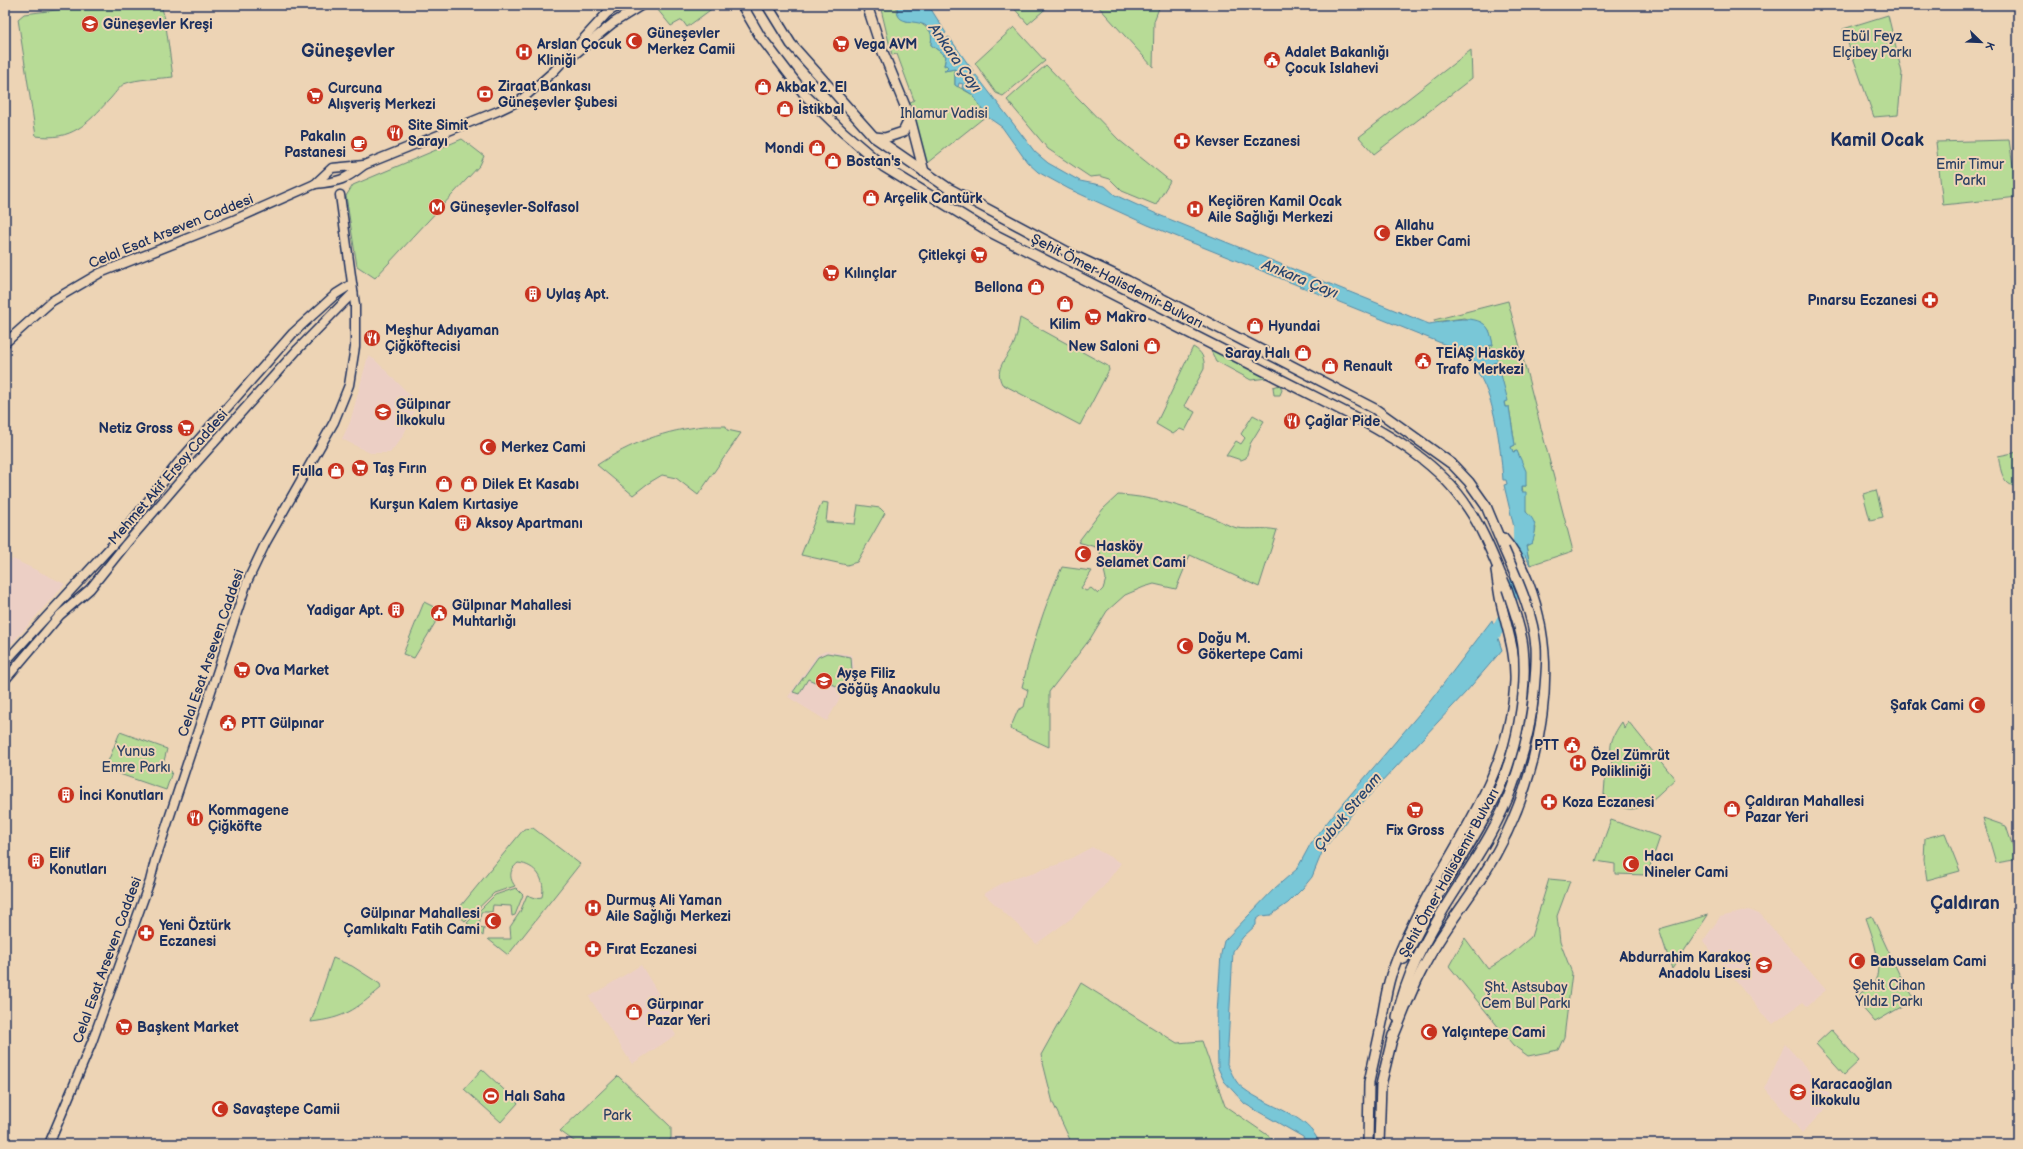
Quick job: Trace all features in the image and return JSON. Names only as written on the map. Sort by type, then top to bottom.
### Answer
[{"type":"main road","points":[[554,71],[610,8],[620,5]]},
{"type":"main road","points":[[315,184],[332,182],[346,178],[364,165],[492,114],[521,100],[554,71],[614,23],[642,5]]},
{"type":"main road","name":"Şehit Ömer Halisdemir Bulvarı","points":[[742,5],[760,36],[806,96],[843,132],[884,168],[990,232],[1384,433],[1429,464],[1452,487],[1469,509],[1494,558],[1507,588],[1517,619],[1523,647],[1524,671],[1520,717],[1513,745],[1496,795],[1474,838],[1436,898],[1402,962],[1381,1023]]},
{"type":"main road","name":"Şehit Ömer Halisdemir Bulvarı","points":[[767,5],[791,44],[874,137],[924,172],[948,188],[1075,256],[1128,281],[1375,409],[1452,464],[1469,482],[1486,506],[1499,534],[1522,570],[1534,598],[1544,644],[1543,705],[1538,740],[1530,772],[1514,814],[1483,875],[1453,919],[1422,970],[1392,1040]]},
{"type":"main road","points":[[867,5],[880,45],[910,118],[924,172]]},
{"type":"main road","points":[[874,137],[885,138],[903,132],[907,127],[910,118]]},
{"type":"main road","points":[[315,184],[332,168],[364,165]]},
{"type":"main road","name":"Celal Esat Arseven Caddesi","points":[[5,343],[52,301],[100,273],[236,219],[315,184]]},
{"type":"main road","name":"Celal Esat Arseven Caddesi","points":[[49,1144],[92,1042],[150,881],[157,854],[247,582],[266,542],[334,422],[349,385],[355,347],[353,293],[340,195]]},
{"type":"main road","name":"Mehmet Akif Ersoy Caddesi","points":[[5,662],[118,539],[178,463],[293,333],[336,294],[352,284]]},
{"type":"main road","name":"Mehmet Akif Ersoy Caddesi","points":[[5,680],[60,615],[90,589],[126,544],[183,478],[298,349],[353,293]]},
{"type":"main road","name":"Şehit Ömer Halisdemir Bulvarı","points":[[1378,1144],[1381,1085],[1403,991],[1415,962],[1496,822],[1512,788],[1524,751],[1532,711],[1536,647],[1531,622],[1506,546]]},
{"type":"main road","name":"Şehit Ömer Halisdemir Bulvarı","points":[[1368,1144],[1369,1082],[1391,975],[1428,896],[1482,800],[1498,764],[1507,731],[1515,683],[1515,660],[1501,606],[1494,558]]},
{"type":"main road","points":[[1507,731],[1508,740],[1519,748],[1534,747],[1538,740]]},
{"type":"main road","points":[[1510,752],[1520,752],[1528,758],[1530,772],[1523,782],[1512,784],[1502,779],[1498,764],[1510,752]]},
{"type":"main road","points":[[1482,800],[1488,794],[1496,792],[1506,794],[1512,798],[1514,804],[1514,814]]},
{"type":"shaded area","name":"Gülpınar İlkokulu","points":[[368,356],[374,359],[418,403],[403,436],[390,453],[370,453],[342,439],[350,422]]},
{"type":"shaded area","points":[[13,559],[65,584],[5,651],[5,567]]},
{"type":"shaded area","name":"Ayşe Filiz Göğüş Anaokulu","points":[[826,651],[852,655],[855,671],[827,721],[788,697],[817,655]]},
{"type":"shaded area","points":[[1092,847],[1121,863],[1104,886],[1072,918],[1036,944],[984,894],[1004,882],[1062,863]]},
{"type":"shaded area","name":"Abdurrahim Karakoç Anadolu Lisesi","points":[[1749,910],[1761,915],[1826,990],[1807,1006],[1803,1002],[1773,1024],[1769,1022],[1703,941],[1720,917]]},
{"type":"shaded area","name":"Gürpınar Pazar Yeri","points":[[641,965],[673,1018],[668,1022],[676,1035],[632,1064],[589,997]]},
{"type":"shaded area","name":"Karacaoğlan İlkokulu","points":[[1785,1044],[1832,1097],[1831,1103],[1802,1133],[1765,1088]]},
{"type":"green space","points":[[97,5],[161,5],[165,19],[173,77],[142,80],[124,84],[86,123],[78,129],[60,136],[36,136],[18,19],[24,14]]},
{"type":"green space","points":[[656,5],[717,5],[687,27],[682,20],[671,26],[657,9]]},
{"type":"green space","name":"Ihlamur Vadisi","points":[[880,5],[897,5],[898,15],[906,21],[919,22],[927,28],[932,34],[931,45],[946,56],[944,65],[948,67],[944,71],[955,69],[955,85],[973,95],[986,116],[927,163],[923,159],[915,119],[909,103],[914,100],[897,54],[892,55]]},
{"type":"green space","points":[[1011,5],[1050,5],[1028,24]]},
{"type":"green space","points":[[1097,5],[1153,5],[1159,8],[1154,21],[1153,67]]},
{"type":"green space","name":"Ebül Feyz Elçibey Parkı","points":[[1888,15],[1902,73],[1898,115],[1874,117],[1843,29]]},
{"type":"green space","points":[[1014,27],[1045,61],[1003,96],[996,93],[975,63]]},
{"type":"green space","points":[[1471,50],[1472,78],[1374,154],[1359,137]]},
{"type":"green space","points":[[1046,65],[1119,140],[1170,181],[1156,205],[1122,191],[1110,179],[1100,176],[1090,177],[1048,149],[1007,100]]},
{"type":"green space","points":[[462,139],[484,156],[480,165],[375,278],[357,266],[346,196],[353,185]]},
{"type":"green space","name":"Emir Timur Parkı","points":[[2009,140],[2018,197],[1943,205],[1936,142]]},
{"type":"green space","points":[[1508,301],[1573,551],[1530,565],[1526,545],[1532,543],[1536,528],[1526,512],[1522,486],[1526,486],[1517,451],[1513,452],[1511,447],[1515,445],[1509,407],[1505,407],[1499,367],[1495,368],[1493,363],[1497,362],[1489,346],[1493,345],[1489,330],[1464,318],[1435,322],[1434,320]]},
{"type":"green space","points":[[1020,318],[1108,366],[1109,370],[1080,425],[1002,384],[999,374],[1000,369],[1013,346]]},
{"type":"green space","points":[[1193,347],[1199,351],[1202,356],[1204,369],[1184,406],[1195,412],[1185,431],[1180,429],[1173,434],[1156,424]]},
{"type":"green space","points":[[1210,349],[1267,378],[1251,380],[1216,361]]},
{"type":"green space","points":[[1280,385],[1282,390],[1280,395],[1274,395],[1273,387]]},
{"type":"green space","points":[[1253,415],[1264,421],[1250,444],[1246,458],[1241,460],[1226,456],[1236,441],[1241,444],[1245,438],[1241,434]]},
{"type":"green space","points":[[705,426],[726,426],[727,430],[741,433],[698,495],[676,478],[662,475],[633,495],[597,465],[622,450],[662,434]]},
{"type":"green space","points":[[2018,452],[2018,487],[2012,486],[2005,480],[2001,471],[1998,456]]},
{"type":"green space","points":[[1876,490],[1883,517],[1870,520],[1863,494]]},
{"type":"green space","points":[[1118,495],[1142,497],[1177,505],[1237,528],[1277,530],[1259,587],[1190,555],[1176,589],[1154,584],[1144,587],[1125,595],[1107,611],[1090,639],[1049,692],[1049,747],[1010,729],[1018,710],[1024,707],[1028,690],[1022,687],[1030,656],[1044,611],[1062,567],[1092,571],[1081,588],[1086,591],[1091,588],[1098,594],[1103,589],[1106,579],[1099,548],[1078,542],[1103,509]]},
{"type":"green space","points":[[822,502],[828,503],[826,522],[855,524],[858,505],[880,508],[885,513],[857,562],[847,565],[801,555]]},
{"type":"green space","points":[[424,602],[440,610],[438,618],[414,658],[403,654]]},
{"type":"green space","points":[[827,653],[851,657],[852,671],[842,689],[818,677],[815,682],[808,679],[799,694],[793,692],[818,657]]},
{"type":"green space","points":[[1628,721],[1675,779],[1650,801],[1633,809],[1624,808],[1604,794],[1605,781],[1613,759],[1611,754],[1612,740],[1622,722],[1625,729]]},
{"type":"green space","name":"Yunus Emre Parkı","points":[[120,732],[167,749],[163,765],[172,772],[166,790],[105,769]]},
{"type":"green space","points":[[1983,818],[2006,826],[2016,856],[2014,860],[1996,863]]},
{"type":"green space","points":[[1611,820],[1660,837],[1647,875],[1615,874],[1615,864],[1596,861]]},
{"type":"green space","points":[[533,828],[580,864],[508,955],[488,939],[511,939],[510,927],[520,912],[527,895],[536,898],[542,897],[543,890],[541,879],[535,870],[524,864],[518,863],[513,868],[511,874],[515,886],[494,893],[465,921],[460,917],[460,907],[524,829]]},
{"type":"green space","points":[[1945,833],[1960,871],[1927,880],[1924,860],[1925,838]]},
{"type":"green space","name":"Şht. Astsubay Cem Bul Parkı","points":[[1549,879],[1570,881],[1557,916],[1560,942],[1572,973],[1564,1037],[1558,1050],[1528,1056],[1513,1045],[1449,966],[1465,938],[1488,969],[1510,955],[1531,937]]},
{"type":"green space","points":[[516,888],[523,895],[515,915],[512,916],[511,906],[493,905],[492,912],[481,912],[479,927],[484,928],[483,936],[467,923],[495,895]]},
{"type":"green space","points":[[1708,915],[1672,969],[1659,929]]},
{"type":"green space","name":"Şehit Cihan Yıldız Parkı","points":[[1872,916],[1900,976],[1915,999],[1875,1022],[1854,998],[1872,985],[1877,976],[1878,968],[1876,950],[1866,918]]},
{"type":"green space","points":[[333,958],[352,966],[380,984],[381,988],[349,1012],[333,1018],[311,1022]]},
{"type":"green space","points":[[1081,983],[1177,1043],[1202,1041],[1225,1106],[1278,1144],[1072,1144],[1053,1103],[1041,1055]]},
{"type":"green space","points":[[1831,1030],[1859,1061],[1844,1075],[1816,1044]]},
{"type":"green space","name":"Halı Saha","points":[[482,1069],[518,1103],[501,1122],[464,1089]]},
{"type":"green space","name":"Park","points":[[618,1076],[671,1127],[671,1138],[667,1144],[578,1144],[560,1131]]},
{"type":"water","points":[[897,5],[925,5],[926,8],[929,6],[946,33],[943,35],[946,39],[949,37],[973,71],[970,73],[973,77],[976,75],[1035,152],[1048,163],[1080,181],[1105,186],[1115,195],[1159,215],[1429,324],[1470,319],[1484,324],[1490,333],[1493,345],[1489,346],[1490,351],[1494,351],[1498,362],[1493,363],[1495,368],[1499,367],[1508,401],[1504,402],[1505,407],[1509,407],[1515,445],[1511,447],[1513,452],[1517,451],[1526,471],[1526,486],[1522,486],[1522,492],[1526,492],[1526,512],[1530,515],[1535,526],[1535,534],[1532,543],[1526,546],[1530,565],[1517,540],[1504,485],[1507,484],[1506,480],[1503,480],[1495,417],[1485,386],[1469,361],[1446,345],[1148,225],[1069,189],[1038,172],[1027,162],[1002,127],[986,116],[973,95],[962,88],[963,84],[959,83],[958,87],[955,85],[955,69],[944,71],[948,67],[946,65],[944,66],[946,56],[931,45],[929,28],[918,23],[901,19],[898,15]]},
{"type":"water","name":"Çubuk Stream","points":[[1492,620],[1502,650],[1466,692],[1351,815],[1323,850],[1312,877],[1303,888],[1288,903],[1271,915],[1261,916],[1256,920],[1256,925],[1243,937],[1233,951],[1227,1064],[1234,1078],[1241,1087],[1254,1096],[1297,1118],[1314,1134],[1320,1144],[1307,1144],[1303,1137],[1245,1104],[1224,1081],[1218,1068],[1217,1013],[1221,954],[1224,941],[1275,888],[1297,869],[1311,843],[1431,700]]},
{"type":"waterway","name":"Ankara Çayı","points":[[1487,645],[1497,631],[1504,617],[1514,590],[1517,575],[1519,528]]},
{"type":"place","name":"Güneşevler Kreşi","points":[[90,24]]},
{"type":"place","name":"Güneşevler Merkez Camii","points":[[634,41]]},
{"type":"place","name":"Vega AVM","points":[[841,44]]},
{"type":"place","name":"Arslan Çocuk Kliniği","points":[[524,52]]},
{"type":"place","name":"Adalet Bakanlığı Çocuk Islahevi","points":[[1272,60]]},
{"type":"place","name":"Akbak 2. El","points":[[763,87]]},
{"type":"place","name":"Ziraat Bankası Güneşevler Şubesi","points":[[485,94]]},
{"type":"place","name":"Curcuna Alışveriş Merkezi","points":[[315,96]]},
{"type":"place","name":"İstikbal","points":[[785,109]]},
{"type":"place","name":"Site Simit Sarayı","points":[[395,133]]},
{"type":"place","name":"Kevser Eczanesi","points":[[1182,141]]},
{"type":"place","name":"Pakalın Pastanesi","points":[[359,144]]},
{"type":"place","name":"Mondi","points":[[817,148]]},
{"type":"place","name":"Bostan's","points":[[833,161]]},
{"type":"place","name":"Arçelik Cantürk","points":[[871,198]]},
{"type":"place","name":"Güneşevler-Solfasol","points":[[437,207]]},
{"type":"place","name":"Keçiören Kamil Ocak Aile Sağlığı Merkezi","points":[[1195,209]]},
{"type":"place","name":"Allahu Ekber Cami","points":[[1382,233]]},
{"type":"place","name":"Çitlekçi","points":[[979,255]]},
{"type":"place","name":"Kılınçlar","points":[[831,273]]},
{"type":"place","name":"Bellona","points":[[1036,287]]},
{"type":"place","name":"Uylaş Apt.","points":[[533,294]]},
{"type":"place","name":"Pınarsu Eczanesi","points":[[1930,300]]},
{"type":"place","name":"Kilim","points":[[1065,304]]},
{"type":"place","name":"Makro","points":[[1093,317]]},
{"type":"place","name":"Hyundai","points":[[1255,326]]},
{"type":"place","name":"Meşhur Adıyaman Çiğköftecisi","points":[[372,338]]},
{"type":"place","name":"New Saloni","points":[[1152,346]]},
{"type":"place","name":"Saray Halı","points":[[1303,353]]},
{"type":"place","name":"TEİAŞ Hasköy Trafo Merkezi","points":[[1423,361]]},
{"type":"place","name":"Renault","points":[[1330,366]]},
{"type":"place","name":"Gülpınar İlkokulu","points":[[383,412]]},
{"type":"place","name":"Çağlar Pide","points":[[1292,421]]},
{"type":"place","name":"Netiz Gross","points":[[186,428]]},
{"type":"place","name":"Merkez Cami","points":[[488,447]]},
{"type":"place","name":"Taş Fırın","points":[[360,468]]},
{"type":"place","name":"Fulla","points":[[336,471]]},
{"type":"place","name":"Kurşun Kalem Kırtasiye","points":[[444,484]]},
{"type":"place","name":"Dilek Et Kasabı","points":[[469,484]]},
{"type":"place","name":"Aksoy Apartmanı","points":[[463,523]]},
{"type":"place","name":"Hasköy Selamet Cami","points":[[1083,554]]},
{"type":"place","name":"Yadigar Apt.","points":[[396,610]]},
{"type":"place","name":"Gülpınar Mahallesi Muhtarlığı","points":[[439,613]]},
{"type":"place","name":"Doğu M. Gökertepe Cami","points":[[1185,646]]},
{"type":"place","name":"Ova Market","points":[[242,670]]},
{"type":"place","name":"Ayşe Filiz Göğüş Anaokulu","points":[[824,681]]},
{"type":"place","name":"Şafak Cami","points":[[1977,705]]},
{"type":"place","name":"PTT Gülpınar","points":[[228,723]]},
{"type":"place","name":"PTT","points":[[1572,745]]},
{"type":"place","name":"Özel Zümrüt Polikliniği","points":[[1578,763]]},
{"type":"place","name":"İnci Konutları","points":[[66,795]]},
{"type":"place","name":"Koza Eczanesi","points":[[1549,802]]},
{"type":"place","name":"Çaldıran Mahallesi Pazar Yeri","points":[[1732,809]]},
{"type":"place","name":"Fix Gross","points":[[1415,810]]},
{"type":"place","name":"Kommagene Çiğköfte","points":[[195,818]]},
{"type":"place","name":"Elif Konutları","points":[[36,861]]},
{"type":"place","name":"Hacı Nineler Cami","points":[[1631,864]]},
{"type":"place","name":"Durmuş Ali Yaman Aile Sağlığı Merkezi","points":[[593,908]]},
{"type":"place","name":"Gülpınar Mahallesi Çamlıkaltı Fatih Cami","points":[[493,921]]},
{"type":"place","name":"Yeni Öztürk Eczanesi","points":[[146,933]]},
{"type":"place","name":"Fırat Eczanesi","points":[[593,949]]},
{"type":"place","name":"Babusselam Cami","points":[[1857,961]]},
{"type":"place","name":"Abdurrahim Karakoç Anadolu Lisesi","points":[[1764,965]]},
{"type":"place","name":"Gürpınar Pazar Yeri","points":[[634,1012]]},
{"type":"place","name":"Başkent Market","points":[[124,1027]]},
{"type":"place","name":"Yalçıntepe Cami","points":[[1429,1032]]},
{"type":"place","name":"Karacaoğlan İlkokulu","points":[[1798,1092]]},
{"type":"place","name":"Halı Saha","points":[[491,1096]]},
{"type":"place","name":"Savaştepe Camii","points":[[220,1109]]},
{"type":"district","name":"Güneşevler","points":[[348,51]]},
{"type":"district","name":"Kamil Ocak","points":[[1877,140]]},
{"type":"district","name":"Çaldıran","points":[[1965,903]]}]
